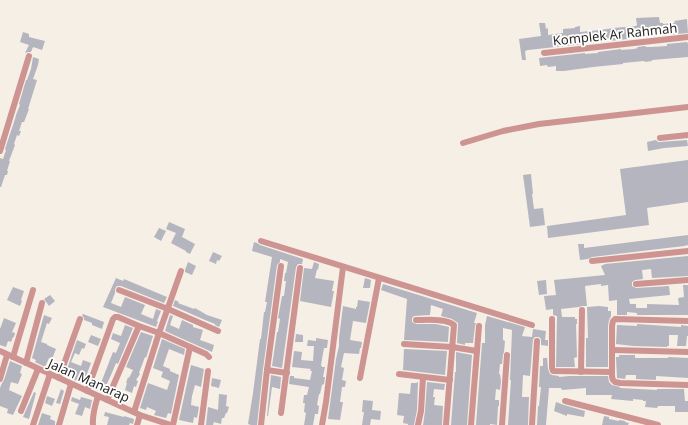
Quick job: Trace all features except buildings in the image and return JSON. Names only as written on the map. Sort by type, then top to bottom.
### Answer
[{"type":"street","name":"Komplek Ar Rahmah","points":[[544,53],[688,37]]},
{"type":"street","points":[[0,150],[29,56]]},
{"type":"street","points":[[463,143],[503,131],[539,124],[688,107]]},
{"type":"street","points":[[660,138],[688,134]]},
{"type":"street","points":[[261,241],[532,325]]},
{"type":"street","points":[[592,261],[688,251]]},
{"type":"street","points":[[261,425],[281,266]]},
{"type":"street","points":[[322,425],[344,267]]},
{"type":"street","points":[[282,413],[300,268]]},
{"type":"street","points":[[137,425],[137,414],[159,333],[181,270]]},
{"type":"street","points":[[360,378],[379,278]]},
{"type":"street","points":[[636,284],[688,280]]},
{"type":"street","points":[[0,379],[10,356],[33,290]]},
{"type":"street","points":[[119,290],[218,331]]},
{"type":"street","points":[[26,363],[42,303]]},
{"type":"street","points":[[581,372],[582,310]]},
{"type":"street","points":[[87,391],[115,317],[159,333],[206,354],[209,357]]},
{"type":"street","points":[[59,378],[80,319]]},
{"type":"street","points":[[552,319],[553,372],[612,372]]},
{"type":"street","points":[[688,321],[615,319],[612,326],[612,372],[613,380],[615,382],[688,385]]},
{"type":"street","points":[[416,320],[443,320],[454,325],[446,425]]},
{"type":"street","points":[[107,400],[139,326]]},
{"type":"street","points":[[471,425],[479,326]]},
{"type":"street","points":[[532,425],[537,341]]},
{"type":"street","points":[[404,344],[452,347],[477,351]]},
{"type":"street","points":[[169,425],[190,347]]},
{"type":"street","points":[[612,350],[688,352]]},
{"type":"street","name":"Jalan Manarap","points":[[0,351],[137,414],[169,425]]},
{"type":"street","points":[[502,425],[507,355]]},
{"type":"street","points":[[21,411],[38,369]]},
{"type":"street","points":[[267,370],[287,373]]},
{"type":"street","points":[[201,425],[208,371]]},
{"type":"street","points":[[33,425],[50,374]]},
{"type":"street","points":[[400,374],[450,380]]},
{"type":"street","points":[[418,425],[421,411],[423,377]]},
{"type":"street","points":[[59,425],[71,384]]},
{"type":"street","points":[[93,425],[92,419],[98,396]]},
{"type":"street","points":[[565,402],[658,425]]}]
